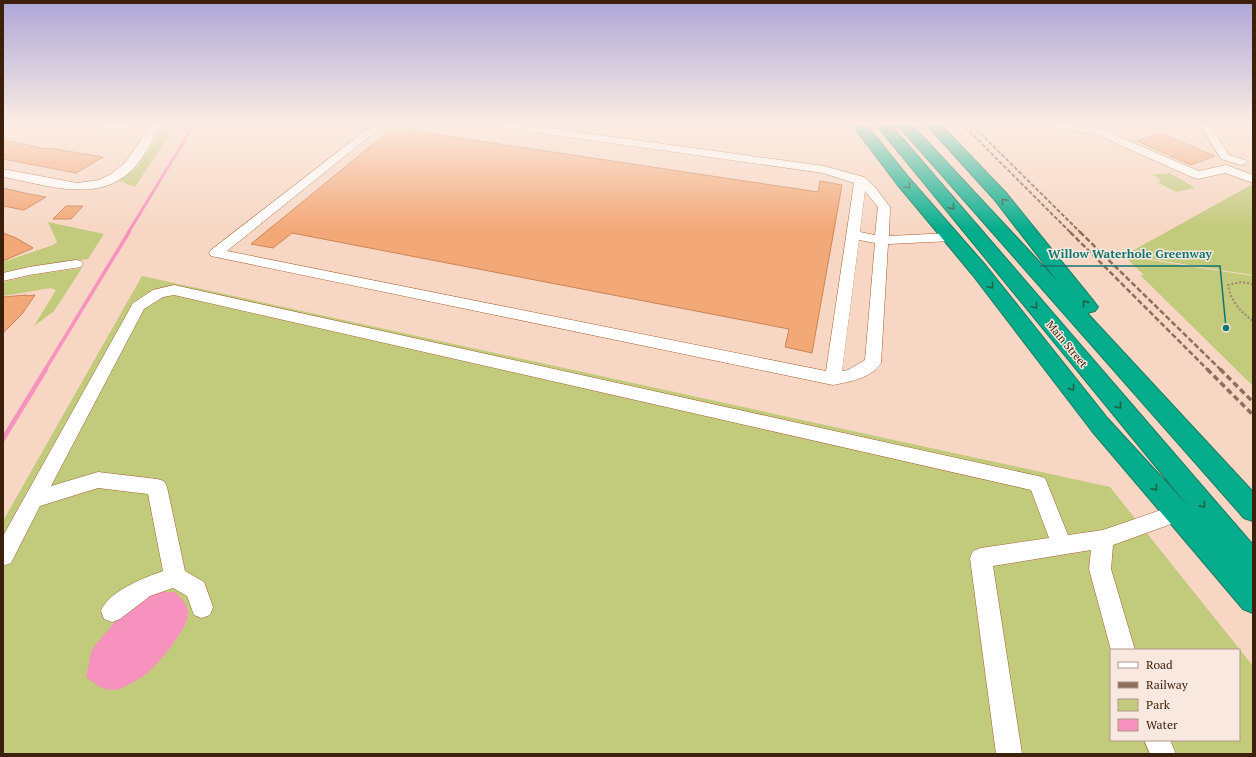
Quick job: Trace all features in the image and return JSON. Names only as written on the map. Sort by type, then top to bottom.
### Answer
[{"type":"highway","points":[[885,158],[979,270],[1100,425],[1253,599]]},
{"type":"highway","points":[[908,158],[935,187]]},
{"type":"highway","name":"Main Street","points":[[911,158],[1253,564]]},
{"type":"highway","points":[[935,158],[1253,510]]},
{"type":"highway","points":[[946,158],[1042,266],[1043,277]]},
{"type":"highway","points":[[965,158],[1000,196],[1222,476]]},
{"type":"street","points":[[3,173],[77,187],[89,187],[107,181],[126,169],[133,158]]},
{"type":"street","points":[[336,158],[216,253],[833,379],[853,375],[873,363],[880,240],[884,207],[875,194],[860,180],[816,169],[741,158]]},
{"type":"street","points":[[1160,158],[1198,175],[1226,169],[1247,158]]},
{"type":"street","points":[[1231,158],[1241,162]]},
{"type":"street","points":[[1226,169],[1253,179]]},
{"type":"street","points":[[833,379],[860,180]]},
{"type":"street","points":[[853,235],[880,240],[951,237]]},
{"type":"street","points":[[3,277],[29,271],[76,264]]},
{"type":"street","points":[[3,556],[138,306],[158,293],[174,290],[1038,484],[1062,545]]},
{"type":"street","points":[[33,500],[98,480],[157,487],[175,577],[196,589],[202,607]]},
{"type":"street","points":[[1009,754],[981,558],[1102,539],[1178,513]]},
{"type":"street","points":[[1102,539],[1100,569],[1123,649]]},
{"type":"street","points":[[112,611],[142,589],[175,577]]},
{"type":"street","points":[[1157,741],[1163,754]]},
{"type":"path","points":[[1253,284],[1241,282],[1228,285],[1230,299],[1241,312],[1253,321]]},
{"type":"green space","points":[[143,158],[154,158],[135,187],[117,180],[134,170]]},
{"type":"green space","points":[[1170,173],[1195,188],[1176,192],[1159,183],[1160,180],[1153,175]]},
{"type":"green space","points":[[1253,185],[1253,275],[1125,255]]},
{"type":"green space","points":[[48,222],[104,234],[88,259],[40,265],[3,274],[3,262],[53,245],[57,242]]},
{"type":"green space","points":[[1124,256],[1253,276],[1253,386],[1140,275],[1144,275]]},
{"type":"green space","points":[[82,268],[54,311],[34,326],[56,290],[51,288],[3,296],[3,282],[33,275]]},
{"type":"green space","points":[[142,276],[1110,487],[1239,649],[1110,649],[1110,741],[1240,741],[1240,650],[1253,666],[1253,754],[3,754],[3,521]]},
{"type":"water","points":[[158,592],[175,592],[184,602],[188,611],[187,621],[183,629],[164,655],[144,676],[127,686],[116,690],[104,688],[86,677],[92,649],[116,621],[138,601]]},
{"type":"building","points":[[3,158],[101,158],[76,173]]},
{"type":"building","points":[[356,158],[594,158],[818,192],[820,181],[842,185],[812,353],[785,347],[789,329],[292,233],[273,248],[251,244]]},
{"type":"building","points":[[1176,158],[1209,158],[1191,165]]},
{"type":"building","points":[[3,188],[46,197],[24,210],[3,206]]},
{"type":"building","points":[[66,206],[83,206],[71,219],[53,219]]},
{"type":"building","points":[[3,233],[16,238],[33,248],[3,261]]},
{"type":"building","points":[[27,295],[26,296],[35,295],[22,314],[3,333],[3,297]]},
{"type":"waterway","points":[[128,233],[173,158]]},
{"type":"waterway","points":[[45,370],[129,232]]},
{"type":"waterway","points":[[3,439],[46,369]]},
{"type":"railway","points":[[996,158],[1253,415]]},
{"type":"railway","points":[[1006,158],[1081,233]]},
{"type":"railway","points":[[1080,232],[1221,370]]},
{"type":"railway","points":[[1221,370],[1253,402]]},
{"type":"place","name":"Willow Waterhole Greenway","points":[[1226,328]]}]
